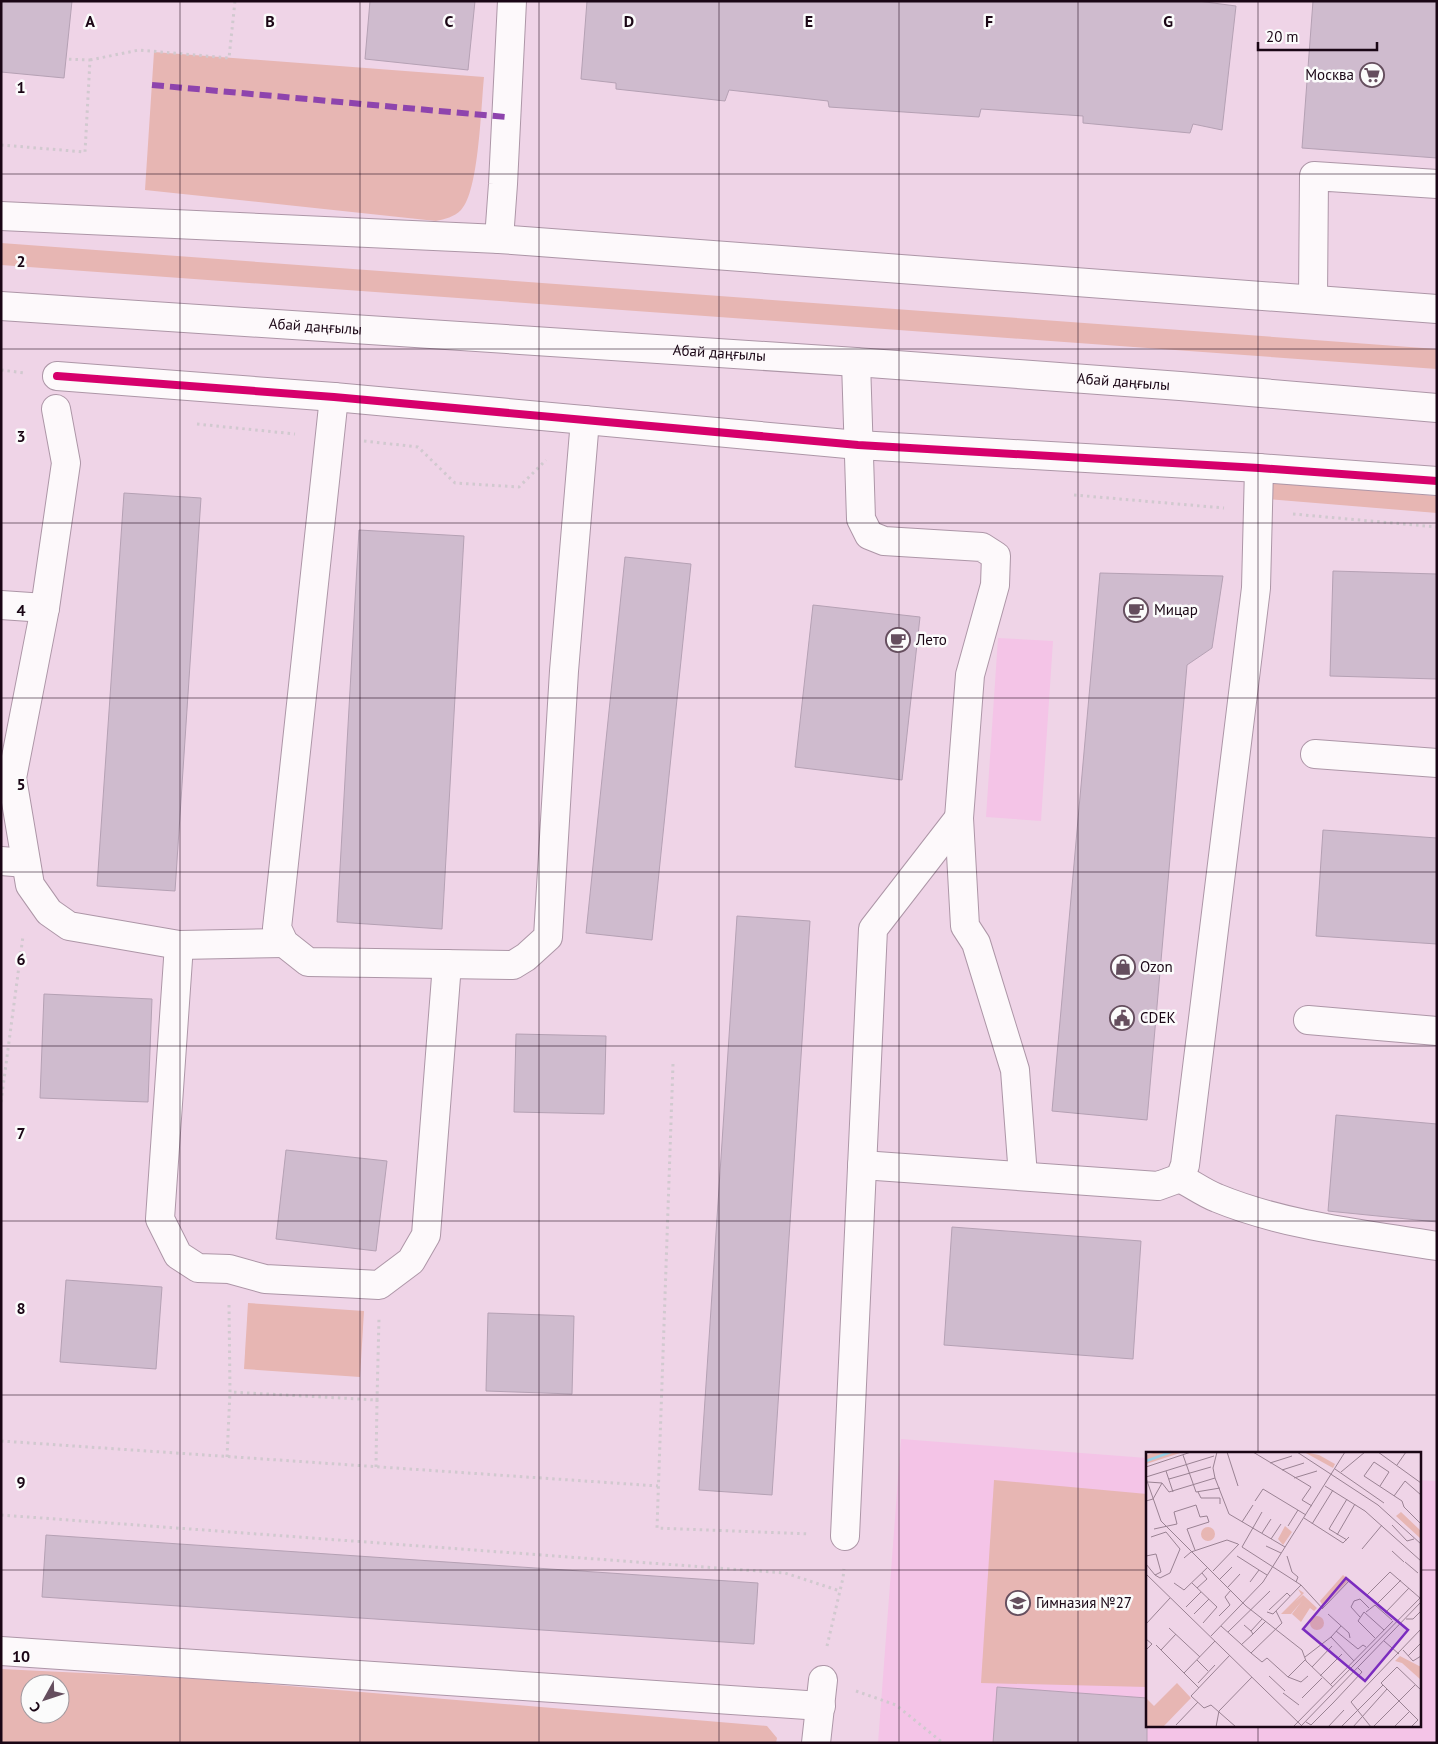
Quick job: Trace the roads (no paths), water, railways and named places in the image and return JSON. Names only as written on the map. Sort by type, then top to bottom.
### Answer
[{"type":"main road","points":[[499,239],[512,1]]},
{"type":"main road","points":[[1314,299],[1314,176],[1437,184]]},
{"type":"main road","points":[[1,216],[499,239],[1437,308]]},
{"type":"main road","name":"Абай даңғылы","points":[[1,306],[856,362],[1180,386],[1437,408]]},
{"type":"main road","points":[[856,362],[861,520],[869,535],[884,541],[982,548],[996,556],[996,585],[970,675],[959,818],[965,926],[976,943],[1015,1070],[1023,1176]]},
{"type":"main road","points":[[57,376],[334,397],[858,445],[1259,468],[1437,482]]},
{"type":"main road","points":[[334,397],[277,928],[284,943],[308,962],[513,965],[526,957],[548,937],[564,671],[585,420]]},
{"type":"main road","points":[[56,410],[66,463],[45,608],[12,778],[19,870],[48,912],[70,926],[179,945],[284,943]]},
{"type":"main road","points":[[862,1165],[1158,1186],[1180,1178],[1185,1165],[1256,588],[1259,468]]},
{"type":"main road","points":[[1,605],[45,608]]},
{"type":"main road","points":[[1315,754],[1437,764]]},
{"type":"main road","points":[[845,1536],[873,929],[959,818]]},
{"type":"main road","points":[[179,945],[160,1219],[178,1255],[198,1268],[229,1269],[265,1279],[379,1285],[411,1262],[426,1235],[447,964]]},
{"type":"main road","points":[[1308,1020],[1437,1031]]},
{"type":"main road","points":[[1180,1178],[1216,1198],[1285,1219],[1324,1228],[1437,1246]]},
{"type":"main road","points":[[1,1651],[822,1693],[816,1743]]},
{"type":"place","name":"Москва","points":[[1372,75]]},
{"type":"place","name":"Мицар","points":[[1136,610]]},
{"type":"place","name":"Лето","points":[[898,640]]},
{"type":"place","name":"Ozon","points":[[1123,967]]},
{"type":"place","name":"CDEK","points":[[1122,1018]]},
{"type":"place","name":"Гимназия №27","points":[[1018,1603]]}]
